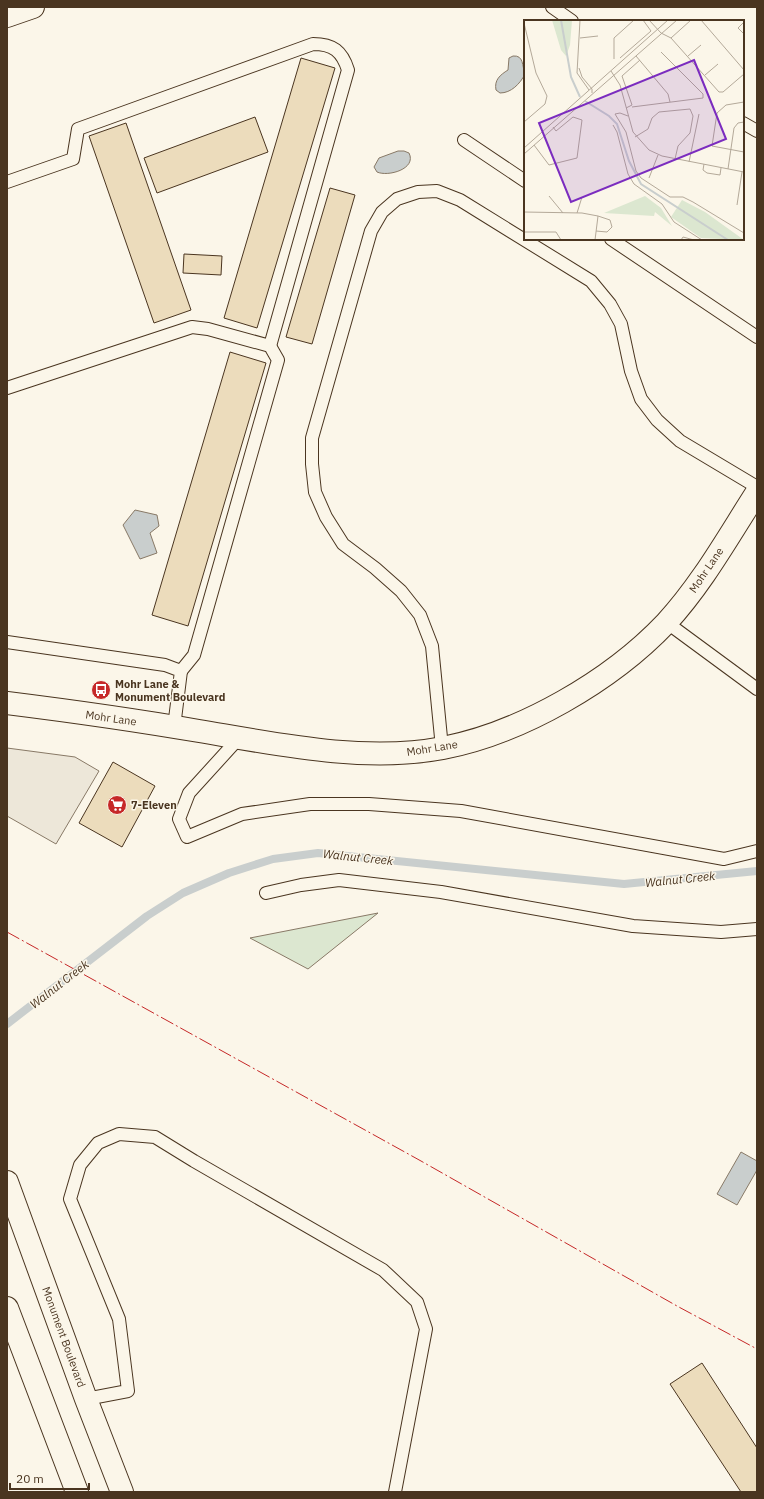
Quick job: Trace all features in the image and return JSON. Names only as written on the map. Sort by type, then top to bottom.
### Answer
[{"type":"street","points":[[7,16],[32,7]]},
{"type":"street","name":"Mohr Lane","points":[[7,703],[328,751],[394,753],[442,748],[472,741],[505,730],[544,712],[603,677],[636,652],[666,622],[694,590],[757,492]]},
{"type":"street","name":"Monument Boulevard","points":[[7,1182],[86,1399],[122,1492]]},
{"type":"street","points":[[7,1308],[77,1492]]},
{"type":"lane","points":[[552,7],[571,20]]},
{"type":"lane","points":[[7,182],[73,159],[78,129],[313,44],[325,44],[335,49],[345,59],[348,70],[270,346],[278,360],[194,655],[181,671],[174,727]]},
{"type":"lane","points":[[744,124],[757,131]]},
{"type":"lane","points":[[464,140],[524,180]]},
{"type":"lane","points":[[442,748],[432,646],[420,615],[401,591],[375,568],[344,544],[326,517],[315,492],[312,464],[312,438],[372,231],[382,212],[397,199],[418,192],[437,191],[460,200],[524,240]]},
{"type":"lane","points":[[525,240],[591,281],[610,304],[621,324],[631,371],[641,399],[657,420],[680,441],[757,488]]},
{"type":"lane","points":[[612,240],[757,337]]},
{"type":"lane","points":[[7,388],[192,327],[270,346]]},
{"type":"lane","points":[[666,622],[757,689]]},
{"type":"lane","points":[[7,642],[166,665],[181,671]]},
{"type":"lane","points":[[239,738],[189,793],[179,819],[187,838],[242,814],[310,804],[369,804],[461,811],[724,859],[757,851]]},
{"type":"lane","points":[[266,893],[301,885],[339,880],[441,892],[633,926],[721,932],[757,929]]},
{"type":"lane","points":[[86,1399],[128,1391],[119,1319],[70,1199],[80,1165],[98,1143],[119,1134],[155,1136],[194,1162],[383,1270],[417,1302],[426,1329],[395,1492]]},
{"type":"green space","points":[[378,913],[308,969],[250,938]]},
{"type":"shaded area","points":[[517,56],[521,59],[524,76],[521,81],[511,90],[500,93],[496,90],[496,83],[500,76],[508,70],[509,58]]},
{"type":"shaded area","points":[[398,151],[409,153],[409,163],[405,167],[394,172],[377,172],[374,167],[379,158]]},
{"type":"shaded area","points":[[135,510],[157,515],[159,526],[150,533],[157,553],[140,559],[123,525]]},
{"type":"shaded area","points":[[7,748],[75,757],[99,771],[56,844],[7,816]]},
{"type":"shaded area","points":[[741,1152],[757,1161],[757,1170],[737,1205],[717,1194]]},
{"type":"building","points":[[301,58],[335,68],[257,328],[224,318]]},
{"type":"building","points":[[255,117],[268,152],[157,193],[144,158]]},
{"type":"building","points":[[126,123],[191,310],[154,323],[89,136]]},
{"type":"building","points":[[330,188],[355,195],[312,344],[286,337]]},
{"type":"building","points":[[184,254],[222,256],[221,275],[183,273]]},
{"type":"building","points":[[230,352],[266,363],[188,626],[152,615]]},
{"type":"building","name":"7-Eleven","points":[[113,762],[155,786],[122,847],[79,823]]},
{"type":"building","points":[[702,1363],[757,1448],[757,1492],[741,1492],[670,1384]]},
{"type":"waterway","name":"Walnut Creek","points":[[7,1024],[147,916],[183,893],[229,873],[273,859],[318,853],[624,884],[757,871]]},
{"type":"power","points":[[7,932],[421,1161],[677,1306],[757,1349]]},
{"type":"place","name":"Mohr Lane & Monument Boulevard","points":[[101,690]]},
{"type":"place","name":"7-Eleven","points":[[117,805]]}]
